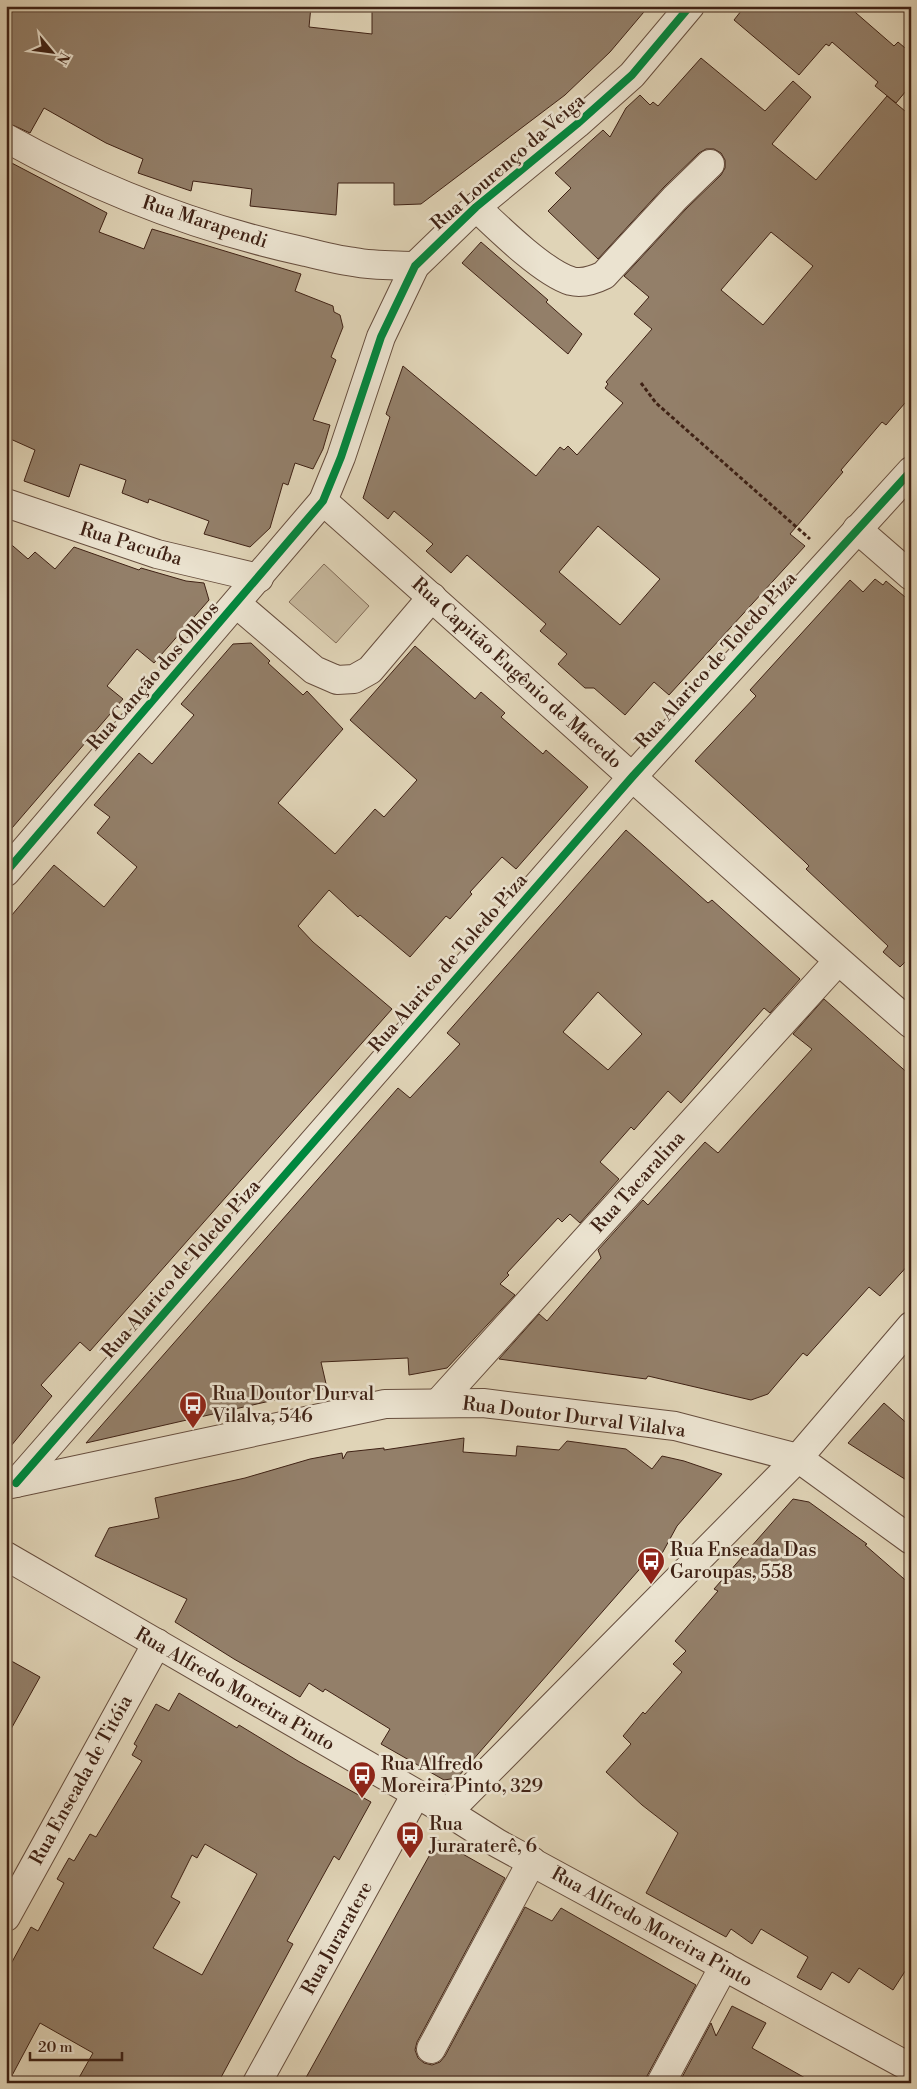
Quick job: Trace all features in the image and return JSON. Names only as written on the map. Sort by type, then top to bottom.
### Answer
[{"type":"street","name":"Rua Lourenço da Veiga","points":[[324,501],[341,457],[381,337],[415,266],[476,207],[578,124],[632,75],[690,6]]},
{"type":"street","name":"Rua Marapendi","points":[[6,138],[54,165],[118,193],[190,221],[276,246],[355,263],[415,266]]},
{"type":"street","points":[[476,207],[550,272],[572,282],[590,282],[604,275],[675,198],[710,164]]},
{"type":"street","name":"Rua Alarico de Toledo Piza","points":[[11,1484],[633,776],[911,471]]},
{"type":"street","name":"Rua Canção dos Olhos","points":[[6,872],[324,501]]},
{"type":"street","name":"Rua Capitão Eugênio de Macedo","points":[[324,501],[633,776],[724,861],[911,1024]]},
{"type":"street","name":"Rua Pacuíba","points":[[6,503],[157,554],[259,578]]},
{"type":"street","points":[[858,529],[911,576]]},
{"type":"street","points":[[237,604],[314,670],[337,680],[354,679],[370,670],[432,597]]},
{"type":"street","name":"Rua Tacaralina","points":[[438,1403],[838,961]]},
{"type":"street","points":[[448,1812],[798,1458],[911,1326]]},
{"type":"street","name":"Rua Doutor Durval Vilalva","points":[[11,1484],[385,1404],[483,1403],[675,1426],[798,1458],[911,1540]]},
{"type":"street","name":"Rua Alfredo Moreira Pinto","points":[[6,1556],[448,1812],[497,1843],[911,2068]]},
{"type":"street","name":"Rua Enseada de Titóia","points":[[6,1917],[157,1643]]},
{"type":"street","name":"Rua Juraratere","points":[[257,2083],[416,1794]]},
{"type":"street","points":[[431,2049],[532,1861]]},
{"type":"street","points":[[661,2083],[724,1966]]},
{"type":"path","points":[[641,383],[656,403],[830,558]]},
{"type":"shaded area","points":[[324,564],[369,606],[336,643],[289,602]]},
{"type":"building","points":[[6,6],[311,6],[309,27],[372,34],[372,6],[649,6],[610,52],[565,95],[421,204],[394,205],[394,183],[338,183],[336,215],[250,206],[252,189],[193,181],[191,191],[138,173],[143,159],[106,143],[44,108],[30,133],[6,122]]},
{"type":"building","points":[[745,6],[848,6],[894,46],[898,42],[911,53],[911,85],[896,103],[875,86],[878,82],[832,42],[829,46],[826,44],[799,75],[734,20]]},
{"type":"building","points":[[701,58],[765,111],[793,81],[811,97],[772,144],[816,180],[887,96],[911,116],[911,396],[886,425],[882,422],[841,470],[843,472],[790,534],[805,546],[669,695],[654,682],[625,715],[594,688],[585,688],[558,664],[567,654],[540,631],[546,624],[467,555],[451,573],[426,551],[433,544],[394,511],[388,519],[363,498],[390,417],[386,414],[403,366],[536,476],[560,447],[564,450],[568,446],[577,455],[623,403],[605,388],[608,384],[606,382],[652,329],[634,314],[649,297],[624,276],[686,209],[721,175],[725,168],[725,160],[721,153],[714,149],[706,149],[699,153],[664,187],[598,259],[548,211],[571,188],[555,173],[603,130],[610,137],[626,108],[640,95],[650,105],[653,102],[658,106]],"holes":[[[771,232],[813,266],[763,325],[721,290]],[[598,526],[660,579],[620,625],[559,572]]]},
{"type":"building","points":[[6,160],[107,213],[99,232],[144,249],[152,229],[301,274],[295,291],[333,306],[334,312],[340,315],[343,327],[331,357],[336,360],[313,420],[330,425],[323,449],[313,469],[295,463],[288,485],[283,483],[270,528],[250,547],[204,534],[209,521],[149,499],[148,503],[122,493],[126,480],[80,464],[69,497],[24,481],[35,450],[6,437]]},
{"type":"building","points":[[481,242],[548,300],[546,302],[582,334],[568,354],[462,263]]},
{"type":"building","points":[[6,540],[28,559],[35,552],[55,569],[74,547],[139,570],[141,568],[186,581],[204,583],[209,600],[154,663],[137,649],[107,686],[123,699],[6,835]]},
{"type":"building","points":[[875,579],[883,585],[886,581],[911,602],[911,967],[905,962],[900,967],[883,952],[888,946],[806,869],[809,866],[804,861],[695,761],[756,696],[750,690],[850,580],[863,592]]},
{"type":"building","points":[[251,643],[270,661],[268,663],[303,695],[307,691],[343,729],[278,803],[335,854],[375,809],[384,817],[417,780],[350,720],[415,646],[475,699],[481,692],[505,713],[501,717],[543,754],[546,750],[588,787],[516,869],[502,857],[470,892],[472,894],[450,919],[446,916],[410,957],[360,915],[358,917],[329,890],[298,926],[313,942],[392,1009],[90,1351],[80,1342],[41,1385],[52,1396],[6,1452],[6,922],[54,865],[104,907],[137,867],[97,833],[110,817],[94,805],[139,753],[152,764],[194,715],[181,704],[233,644]]},
{"type":"building","points":[[626,830],[708,903],[712,900],[800,979],[770,1013],[764,1008],[681,1103],[668,1091],[634,1130],[631,1127],[600,1162],[619,1179],[580,1223],[570,1214],[562,1222],[558,1218],[507,1273],[509,1275],[500,1284],[515,1295],[447,1368],[409,1375],[408,1358],[321,1362],[327,1388],[86,1443],[398,1088],[410,1098],[460,1044],[447,1033]],"holes":[[[598,992],[642,1034],[608,1070],[563,1032]]]},
{"type":"building","points":[[824,999],[911,1076],[911,1262],[880,1296],[869,1287],[807,1356],[803,1353],[768,1394],[751,1400],[648,1376],[646,1379],[499,1359],[539,1314],[547,1321],[601,1258],[598,1250],[643,1200],[648,1205],[705,1142],[718,1153],[812,1049],[793,1034]]},
{"type":"building","points":[[884,1403],[911,1427],[911,1483],[848,1443]]},
{"type":"building","points":[[464,1438],[463,1452],[516,1456],[517,1446],[559,1450],[567,1441],[626,1449],[652,1469],[662,1456],[684,1461],[722,1474],[677,1526],[659,1559],[652,1555],[457,1778],[444,1780],[381,1744],[390,1729],[325,1689],[323,1692],[309,1683],[300,1697],[234,1659],[175,1622],[187,1599],[95,1556],[109,1528],[159,1518],[155,1498],[245,1478],[310,1459],[342,1453],[343,1459],[347,1452],[384,1448],[384,1450]]},
{"type":"building","points":[[793,1499],[809,1502],[867,1544],[865,1545],[911,1585],[911,1962],[893,1990],[859,1968],[849,1983],[832,1972],[821,1990],[797,1977],[808,1957],[761,1929],[752,1944],[731,1929],[726,1937],[646,1893],[678,1833],[642,1805],[606,1772],[631,1744],[623,1736],[643,1712],[645,1714],[682,1672],[673,1664],[686,1651],[675,1641],[718,1591],[714,1589]]},
{"type":"building","points":[[6,1658],[40,1677],[6,1738]]},
{"type":"building","points":[[179,1693],[237,1728],[239,1725],[371,1802],[339,1860],[334,1856],[287,1941],[293,1944],[218,2083],[76,2083],[93,2053],[40,2023],[8,2083],[6,2083],[6,1973],[31,1927],[38,1931],[64,1883],[57,1879],[69,1858],[74,1861],[90,1834],[96,1837],[142,1761],[132,1755],[137,1746],[134,1744],[156,1704],[169,1711]],"holes":[[[205,1844],[257,1874],[202,1975],[153,1948],[180,1902],[171,1897],[192,1855],[197,1858]]]},
{"type":"building","points":[[438,1840],[505,1878],[417,2042],[415,2050],[418,2058],[424,2063],[432,2065],[440,2062],[445,2056],[525,1907],[552,1921],[561,1908],[696,1985],[645,2083],[303,2083]]},
{"type":"building","points":[[732,2006],[766,2023],[752,2048],[814,2083],[679,2083],[711,2023],[716,2036]]},
{"type":"cycle path","points":[[6,872],[323,501],[341,457],[381,337],[415,266],[476,207],[577,124],[632,75],[690,6]]},
{"type":"cycle path","points":[[16,1483],[633,776],[911,471]]},
{"type":"place","name":"Rua Doutor Durval Vilalva, 546","points":[[193,1429]]},
{"type":"place","name":"Rua Enseada Das Garoupas, 558","points":[[651,1585]]},
{"type":"place","name":"Rua Alfredo Moreira Pinto, 329","points":[[362,1799]]},
{"type":"place","name":"Rua Juraraterê, 6","points":[[410,1859]]}]
